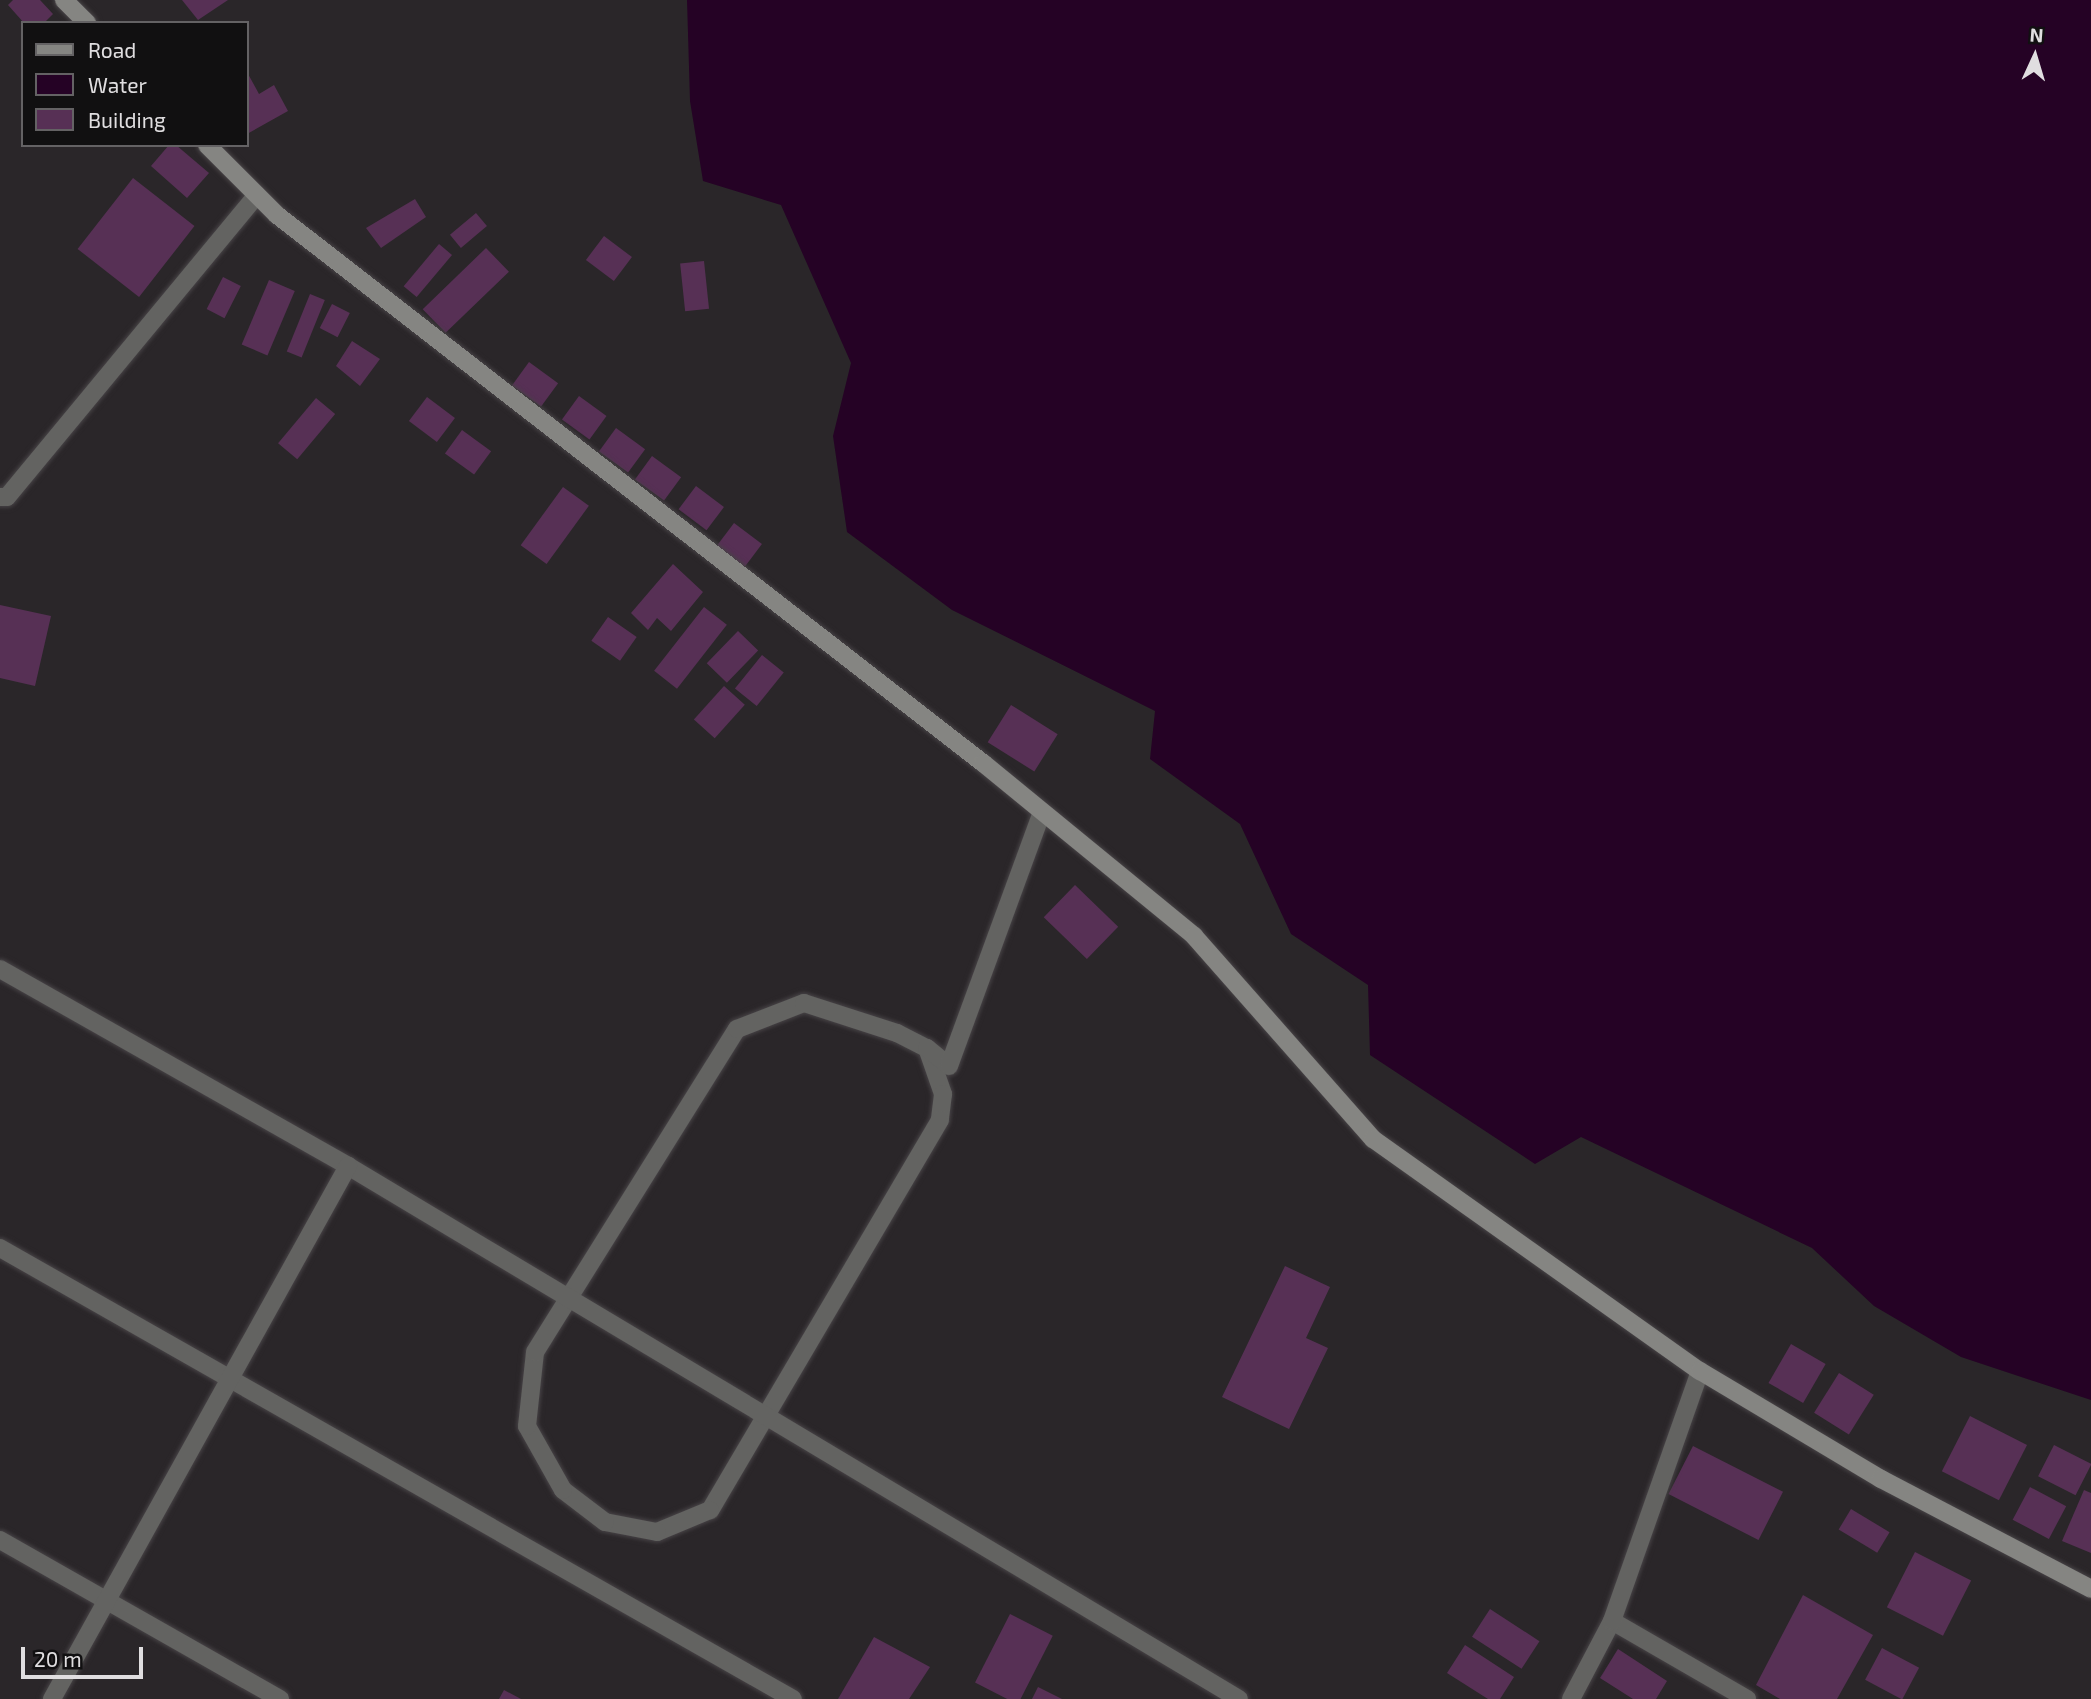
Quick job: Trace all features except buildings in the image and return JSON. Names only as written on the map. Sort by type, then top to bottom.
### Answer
[{"type":"street","points":[[64,0],[85,21]]},
{"type":"street","points":[[210,147],[277,215],[1042,811],[1194,936],[1373,1139],[1700,1371],[1881,1479],[2091,1589]]},
{"type":"street","points":[[0,497],[7,497],[257,195]]},
{"type":"street","points":[[927,1048],[943,1094],[940,1120],[710,1510],[657,1531],[605,1522],[563,1490],[527,1426],[535,1352],[737,1029],[804,1003],[845,1013],[927,1048],[948,1066],[1042,811]]},
{"type":"street","points":[[0,969],[348,1166],[1239,1699]]},
{"type":"street","points":[[52,1699],[348,1166]]},
{"type":"street","points":[[0,1248],[793,1699]]},
{"type":"street","points":[[1571,1699],[1612,1621],[1700,1371]]},
{"type":"street","points":[[0,1540],[280,1699]]},
{"type":"street","points":[[1612,1621],[1747,1699]]},
{"type":"water","points":[[687,0],[2091,0],[2091,1400],[1961,1357],[1874,1306],[1812,1248],[1581,1137],[1535,1164],[1370,1055],[1368,985],[1291,934],[1240,824],[1150,759],[1155,711],[952,610],[847,532],[833,436],[851,363],[781,205],[703,181],[690,101]]}]
